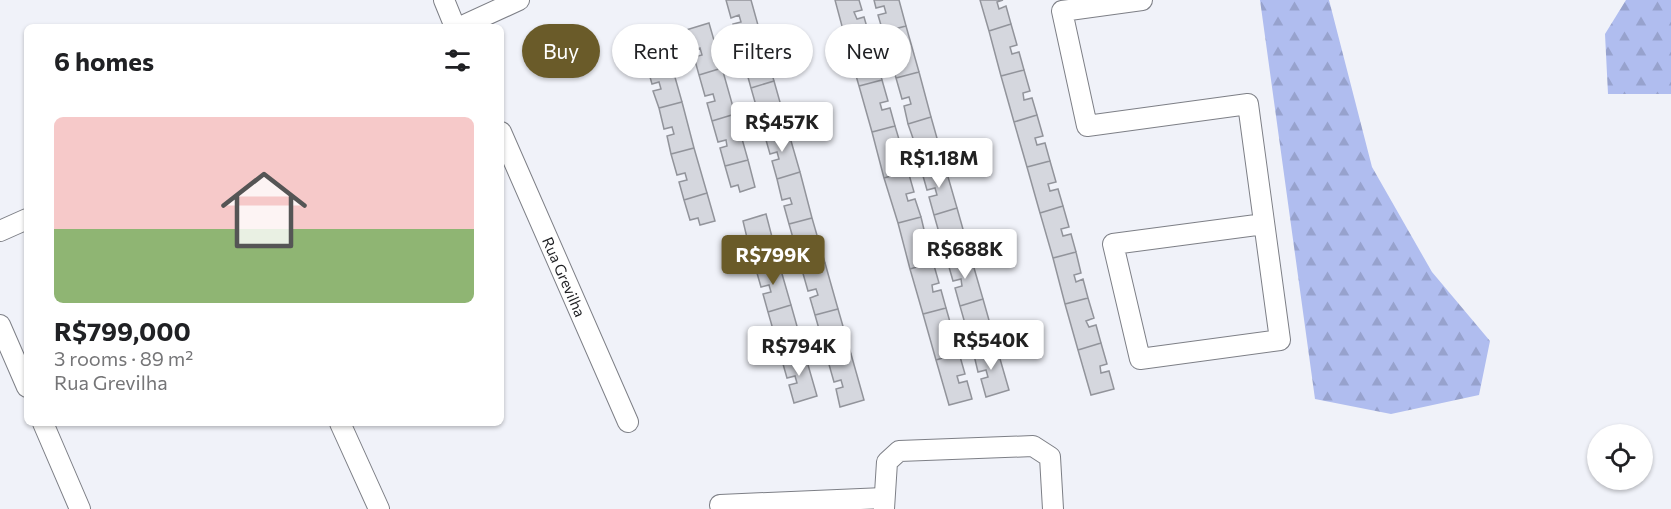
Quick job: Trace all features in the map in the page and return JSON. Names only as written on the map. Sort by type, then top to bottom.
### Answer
[{"type":"street","points":[[444,0],[454,24]]},
{"type":"street","points":[[467,24],[519,0]]},
{"type":"street","points":[[1142,0],[1062,10],[1087,126],[1248,104],[1280,340],[1140,359],[1113,244],[1264,224]]},
{"type":"street","name":"Rua Grevilha","points":[[504,139],[628,422]]},
{"type":"street","points":[[0,231],[24,220]]},
{"type":"street","points":[[0,326],[24,380]]},
{"type":"street","points":[[44,426],[80,509]]},
{"type":"street","points":[[341,426],[379,509]]},
{"type":"street","points":[[720,505],[884,503],[886,462],[898,451],[1033,446],[1050,457],[1053,509]]},
{"type":"green space","points":[[1260,0],[1329,0],[1372,167],[1432,272],[1490,341],[1479,395],[1391,414],[1315,399]]},
{"type":"green space","points":[[1626,0],[1671,0],[1671,94],[1608,94],[1605,34]]},
{"type":"building","points":[[726,0],[751,0],[758,24],[733,24],[741,22],[739,15],[731,18]]},
{"type":"building","points":[[835,0],[859,0],[862,10],[854,12],[857,19],[864,17],[866,24],[841,24]]},
{"type":"building","points":[[874,0],[899,0],[905,24],[881,24],[878,15],[886,13],[884,6],[876,8]]},
{"type":"building","points":[[980,0],[1003,0],[997,2],[999,9],[1006,6],[1011,24],[989,31]]},
{"type":"building","points":[[709,23],[711,30],[711,71],[699,75],[699,56],[702,55],[699,48],[699,26]]},
{"type":"building","points":[[1011,24],[1017,45],[1010,47],[1012,54],[1019,52],[1024,70],[1001,76],[989,31]]},
{"type":"building","points":[[911,44],[919,72],[911,74]]},
{"type":"building","points":[[1024,70],[1030,91],[1023,93],[1024,100],[1032,98],[1037,115],[1014,122],[1001,76]]},
{"type":"building","points":[[711,71],[711,78],[725,78],[735,114],[712,121],[707,103],[715,101],[713,94],[705,96],[699,75]]},
{"type":"building","points":[[919,72],[931,117],[908,124],[904,106],[911,104],[909,97],[902,99],[896,78],[911,78],[911,74]]},
{"type":"building","points":[[650,78],[675,78],[682,102],[659,108],[653,91],[661,89],[659,82],[652,84]]},
{"type":"building","points":[[748,78],[773,78],[774,81],[751,88]]},
{"type":"building","points":[[857,78],[881,78],[882,80],[859,86]]},
{"type":"building","points":[[882,80],[888,101],[880,103],[882,110],[890,108],[895,126],[872,132],[859,86]]},
{"type":"building","points":[[774,81],[787,127],[764,133],[758,115],[766,113],[764,107],[757,109],[751,88]]},
{"type":"building","points":[[682,102],[694,148],[671,154],[667,136],[674,134],[672,127],[664,129],[659,108]]},
{"type":"building","points":[[735,114],[748,160],[725,166],[720,148],[727,146],[726,140],[718,142],[712,121]]},
{"type":"building","points":[[1037,115],[1043,136],[1035,138],[1037,145],[1045,143],[1050,161],[1027,167],[1014,122]]},
{"type":"building","points":[[931,117],[944,163],[921,169],[916,151],[924,149],[922,142],[915,144],[908,124]]},
{"type":"building","points":[[895,126],[901,146],[893,149],[895,156],[903,153],[908,171],[884,178],[872,132]]},
{"type":"building","points":[[787,127],[800,172],[777,179],[772,161],[779,159],[777,152],[770,154],[764,133]]},
{"type":"building","points":[[694,148],[707,193],[684,200],[679,182],[687,180],[685,173],[677,175],[671,154]]},
{"type":"building","points":[[748,160],[755,187],[740,192],[738,185],[731,187],[725,166]]},
{"type":"building","points":[[1050,161],[1056,182],[1048,184],[1050,191],[1058,189],[1063,206],[1040,213],[1027,167]]},
{"type":"building","points":[[944,163],[957,208],[934,215],[929,197],[937,195],[935,188],[927,190],[921,169]]},
{"type":"building","points":[[908,171],[914,192],[906,194],[908,201],[915,199],[921,217],[898,223],[884,178]]},
{"type":"building","points":[[800,172],[812,218],[789,224],[784,206],[792,204],[790,198],[782,200],[777,179]]},
{"type":"building","points":[[707,193],[715,221],[700,225],[698,218],[690,220],[684,200]]},
{"type":"building","points":[[1063,206],[1069,227],[1061,229],[1063,236],[1071,234],[1076,252],[1053,258],[1040,213]]},
{"type":"building","points":[[957,208],[970,254],[947,260],[942,243],[950,240],[948,233],[940,236],[934,215]]},
{"type":"building","points":[[766,214],[778,260],[755,266],[750,248],[758,246],[756,239],[748,242],[743,221]]},
{"type":"building","points":[[921,217],[926,238],[919,240],[921,247],[928,244],[933,262],[910,269],[898,223]]},
{"type":"building","points":[[812,218],[825,263],[802,270],[797,252],[805,250],[803,243],[795,245],[789,224]]},
{"type":"building","points":[[1076,252],[1081,273],[1074,275],[1076,282],[1083,279],[1088,298],[1065,304],[1053,258]]},
{"type":"building","points":[[970,254],[983,299],[960,306],[955,288],[962,286],[961,279],[953,281],[947,260]]},
{"type":"building","points":[[778,260],[791,305],[768,312],[763,294],[771,292],[769,285],[761,287],[755,266]]},
{"type":"building","points":[[933,262],[939,283],[932,285],[933,292],[941,290],[946,308],[923,314],[910,269]]},
{"type":"building","points":[[825,263],[838,309],[815,315],[810,298],[818,295],[816,289],[808,291],[802,270]]},
{"type":"building","points":[[1088,298],[1094,318],[1086,321],[1089,327],[1096,325],[1101,343],[1078,350],[1065,304]]},
{"type":"building","points":[[983,299],[996,345],[973,351],[968,334],[976,331],[973,325],[966,327],[960,306]]},
{"type":"building","points":[[791,305],[804,351],[781,357],[776,340],[784,337],[782,330],[774,333],[768,312]]},
{"type":"building","points":[[946,308],[952,329],[944,331],[946,338],[954,336],[959,353],[936,360],[923,314]]},
{"type":"building","points":[[838,309],[851,354],[828,361],[823,343],[830,341],[829,334],[821,336],[815,315]]},
{"type":"building","points":[[1101,343],[1107,364],[1100,366],[1101,373],[1109,371],[1114,389],[1091,395],[1078,350]]},
{"type":"building","points":[[996,345],[1009,390],[986,397],[981,379],[988,377],[986,370],[978,372],[973,351]]},
{"type":"building","points":[[804,351],[817,396],[794,403],[789,385],[797,383],[795,376],[787,378],[781,357]]},
{"type":"building","points":[[959,353],[965,374],[957,376],[959,383],[967,381],[972,399],[949,405],[936,360]]},
{"type":"building","points":[[851,354],[864,400],[840,407],[836,389],[843,387],[841,380],[834,382],[828,361]]}]
